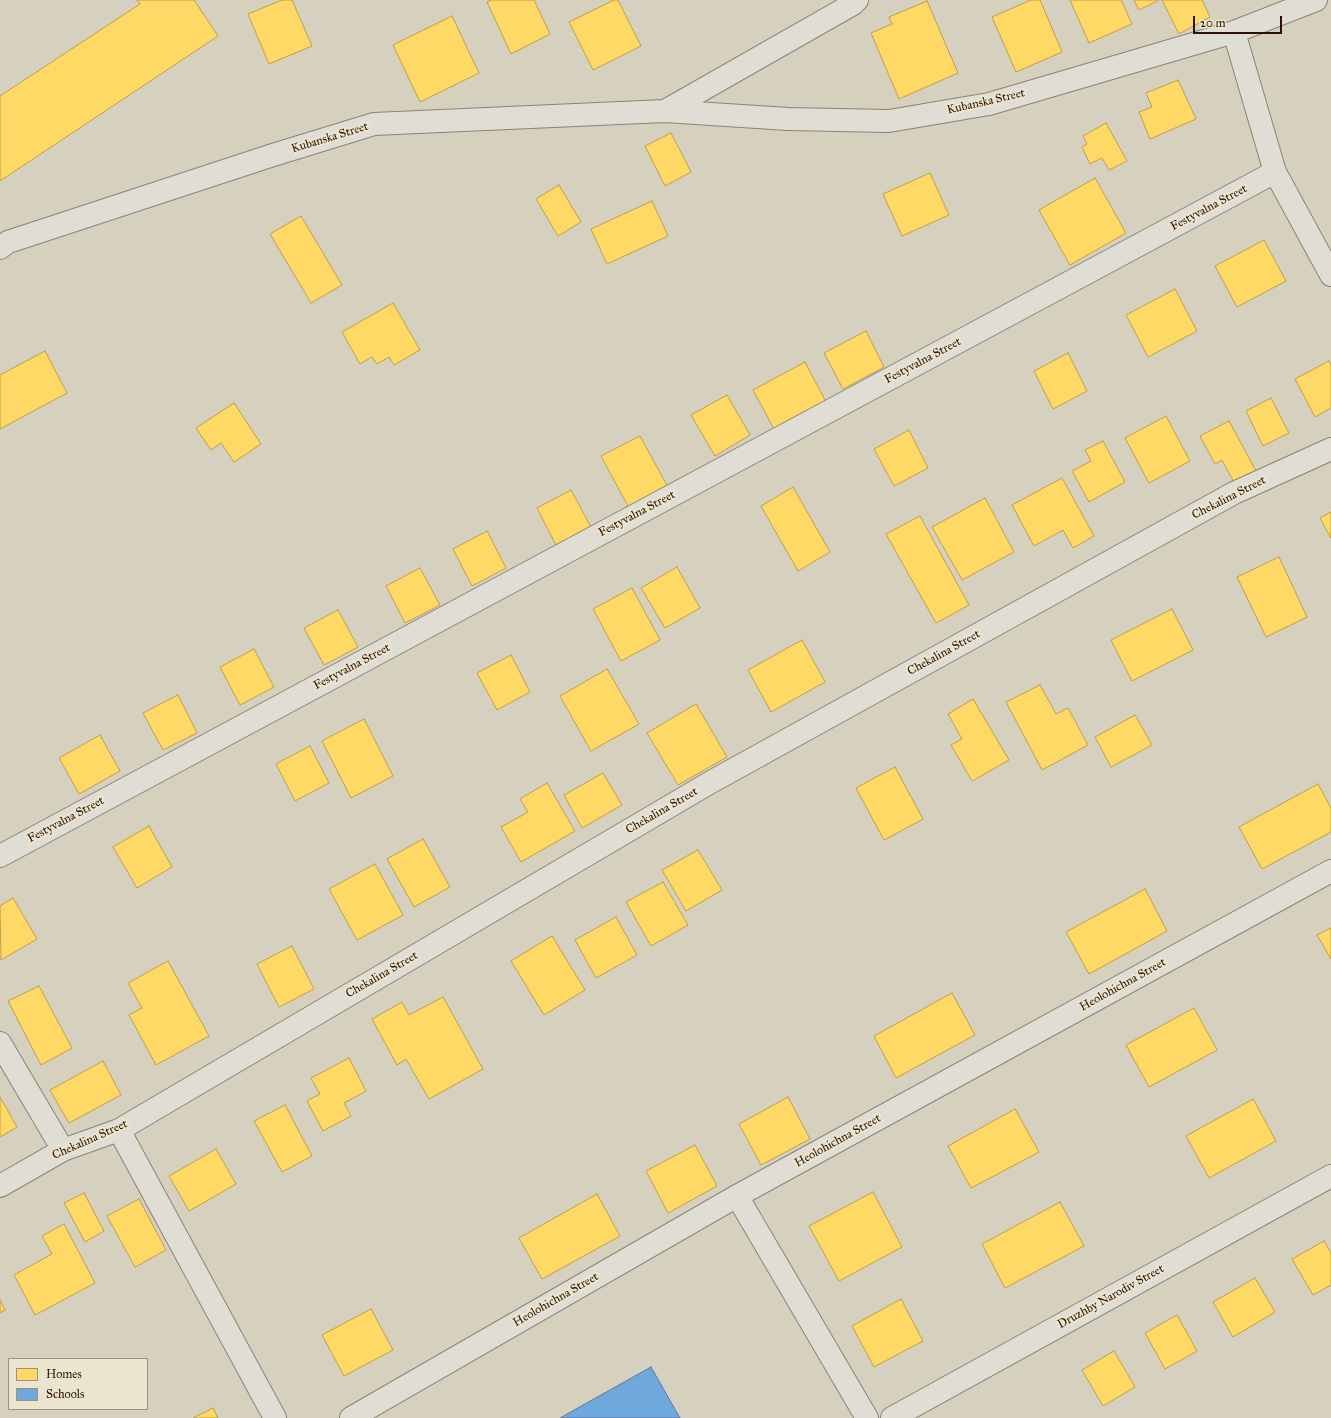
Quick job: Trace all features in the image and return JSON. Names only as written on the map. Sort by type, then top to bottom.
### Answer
[{"type":"street","name":"Kubanska Street","points":[[665,111],[853,4],[857,0]]},
{"type":"street","name":"Kubanska Street","points":[[4,245],[273,155],[374,124],[665,111],[788,118],[889,121],[989,104],[1234,32],[1291,4],[1316,0]]},
{"type":"street","points":[[1234,32],[1275,172],[1331,275]]},
{"type":"street","name":"Festyvalna Street","points":[[0,856],[1275,172]]},
{"type":"street","name":"Chekalina Street","points":[[0,1186],[63,1150],[119,1130],[711,782],[1234,493],[1331,449]]},
{"type":"street","name":"Heolohichna Street","points":[[350,1418],[737,1196],[1331,872]]},
{"type":"street","points":[[0,1043],[63,1150]]},
{"type":"street","points":[[119,1130],[275,1418]]},
{"type":"street","name":"Druzhby Narodiv Street","points":[[892,1418],[1331,1176]]},
{"type":"street","points":[[737,1196],[867,1418]]},
{"type":"building: Homes","points":[[137,0],[194,0],[218,36],[0,181],[0,96],[140,4]]},
{"type":"building: Homes","points":[[282,0],[292,0],[312,46],[269,64],[248,14]]},
{"type":"building: Homes","points":[[491,0],[534,0],[550,34],[511,54],[487,2]]},
{"type":"building: Homes","points":[[614,0],[618,0],[641,46],[593,70],[569,22]]},
{"type":"building: Homes","points":[[1031,0],[1040,0],[1062,52],[1016,72],[992,17]]},
{"type":"building: Homes","points":[[1070,0],[1121,0],[1132,24],[1089,43]]},
{"type":"building: Homes","points":[[1134,0],[1159,0],[1139,10]]},
{"type":"building: Homes","points":[[1162,0],[1202,0],[1210,17],[1179,34]]},
{"type":"building: Homes","points":[[927,1],[958,73],[899,99],[871,33],[892,24],[889,17]]},
{"type":"building: Homes","points":[[452,16],[479,73],[420,102],[393,45]]},
{"type":"building: Homes","points":[[1178,80],[1196,119],[1150,139],[1139,112],[1152,107],[1146,93]]},
{"type":"building: Homes","points":[[1106,123],[1127,161],[1109,170],[1102,158],[1090,164],[1082,147],[1087,144],[1083,136]]},
{"type":"building: Homes","points":[[671,133],[691,172],[665,186],[645,146]]},
{"type":"building: Homes","points":[[930,173],[949,215],[902,236],[883,194]]},
{"type":"building: Homes","points":[[1095,178],[1126,233],[1070,265],[1039,210]]},
{"type":"building: Homes","points":[[559,185],[581,222],[558,236],[536,199]]},
{"type":"building: Homes","points":[[652,201],[668,236],[607,264],[591,229]]},
{"type":"building: Homes","points":[[301,216],[342,285],[311,303],[270,234]]},
{"type":"building: Homes","points":[[1264,240],[1286,281],[1237,307],[1215,266]]},
{"type":"building: Homes","points":[[1175,289],[1197,331],[1148,357],[1126,315]]},
{"type":"building: Homes","points":[[393,303],[420,350],[394,365],[389,357],[377,364],[372,357],[360,364],[342,332]]},
{"type":"building: Homes","points":[[866,331],[884,367],[843,389],[824,353]]},
{"type":"building: Homes","points":[[45,351],[67,393],[0,429],[0,375]]},
{"type":"building: Homes","points":[[1068,353],[1087,391],[1053,409],[1034,371]]},
{"type":"building: Homes","points":[[1329,361],[1331,365],[1331,408],[1315,417],[1295,379]]},
{"type":"building: Homes","points":[[805,362],[826,402],[774,429],[753,390]]},
{"type":"building: Homes","points":[[727,395],[750,435],[715,456],[691,415]]},
{"type":"building: Homes","points":[[1271,398],[1289,433],[1263,446],[1246,411]]},
{"type":"building: Homes","points":[[234,403],[261,444],[234,462],[221,443],[211,450],[196,428]]},
{"type":"building: Homes","points":[[1166,416],[1190,461],[1149,483],[1125,438]]},
{"type":"building: Homes","points":[[1229,421],[1257,473],[1235,484],[1222,460],[1215,464],[1200,436]]},
{"type":"building: Homes","points":[[909,430],[928,468],[894,486],[874,449]]},
{"type":"building: Homes","points":[[640,436],[668,487],[629,508],[601,456]]},
{"type":"building: Homes","points":[[1103,441],[1125,482],[1089,502],[1072,471],[1091,461],[1085,450]]},
{"type":"building: Homes","points":[[1062,478],[1094,536],[1073,548],[1063,530],[1034,546],[1012,505]]},
{"type":"building: Homes","points":[[793,487],[830,552],[798,571],[761,506]]},
{"type":"building: Homes","points":[[571,490],[591,527],[556,545],[537,508]]},
{"type":"building: Homes","points":[[985,498],[1014,552],[962,580],[932,527]]},
{"type":"building: Homes","points":[[1331,512],[1331,538],[1320,518]]},
{"type":"building: Homes","points":[[920,516],[969,605],[936,623],[886,534]]},
{"type":"building: Homes","points":[[487,531],[506,568],[472,586],[453,549]]},
{"type":"building: Homes","points":[[1279,557],[1307,617],[1266,637],[1237,577]]},
{"type":"building: Homes","points":[[677,567],[700,608],[665,628],[641,588]]},
{"type":"building: Homes","points":[[420,568],[440,605],[405,623],[386,586]]},
{"type":"building: Homes","points":[[632,588],[660,640],[621,661],[593,609]]},
{"type":"building: Homes","points":[[1172,609],[1193,650],[1132,681],[1111,640]]},
{"type":"building: Homes","points":[[338,610],[358,647],[324,665],[304,628]]},
{"type":"building: Homes","points":[[802,640],[825,682],[771,712],[748,670]]},
{"type":"building: Homes","points":[[254,649],[274,687],[240,705],[220,667]]},
{"type":"building: Homes","points":[[511,655],[530,692],[497,710],[477,673]]},
{"type":"building: Homes","points":[[607,669],[639,724],[591,751],[560,696]]},
{"type":"building: Homes","points":[[1040,685],[1056,714],[1068,708],[1088,745],[1042,770],[1006,702]]},
{"type":"building: Homes","points":[[178,695],[197,733],[163,750],[143,713]]},
{"type":"building: Homes","points":[[973,699],[1009,760],[972,781],[951,745],[962,739],[948,714]]},
{"type":"building: Homes","points":[[696,704],[727,757],[678,785],[647,733]]},
{"type":"building: Homes","points":[[1135,715],[1152,745],[1111,767],[1095,737]]},
{"type":"building: Homes","points":[[364,719],[393,776],[351,798],[322,741]]},
{"type":"building: Homes","points":[[100,735],[120,771],[79,794],[59,758]]},
{"type":"building: Homes","points":[[310,746],[329,783],[295,801],[276,764]]},
{"type":"building: Homes","points":[[895,767],[923,819],[884,840],[856,788]]},
{"type":"building: Homes","points":[[603,773],[622,805],[582,828],[564,795]]},
{"type":"building: Homes","points":[[547,783],[575,831],[521,862],[501,827],[528,812],[520,799]]},
{"type":"building: Homes","points":[[1318,784],[1331,808],[1331,832],[1262,869],[1239,827]]},
{"type":"building: Homes","points":[[149,826],[172,867],[137,888],[113,847]]},
{"type":"building: Homes","points":[[423,839],[450,887],[414,907],[387,859]]},
{"type":"building: Homes","points":[[698,850],[722,890],[686,911],[662,870]]},
{"type":"building: Homes","points":[[375,864],[403,915],[357,940],[329,889]]},
{"type":"building: Homes","points":[[663,882],[688,925],[651,946],[626,902]]},
{"type":"building: Homes","points":[[1145,889],[1167,931],[1089,974],[1066,932]]},
{"type":"building: Homes","points":[[13,898],[37,939],[1,960],[0,906]]},
{"type":"building: Homes","points":[[616,917],[637,955],[596,978],[575,940]]},
{"type":"building: Homes","points":[[1331,928],[1331,959],[1317,935]]},
{"type":"building: Homes","points":[[552,936],[585,990],[544,1015],[511,961]]},
{"type":"building: Homes","points":[[292,946],[314,989],[279,1007],[257,964]]},
{"type":"building: Homes","points":[[168,961],[209,1036],[156,1065],[129,1015],[142,1008],[128,983]]},
{"type":"building: Homes","points":[[39,986],[72,1048],[41,1065],[8,1001]]},
{"type":"building: Homes","points":[[952,993],[975,1035],[896,1078],[874,1036]]},
{"type":"building: Homes","points":[[443,997],[483,1069],[429,1099],[406,1059],[397,1065],[372,1019],[402,1002],[409,1015]]},
{"type":"building: Homes","points":[[1194,1008],[1217,1050],[1149,1087],[1126,1045]]},
{"type":"building: Homes","points":[[349,1058],[366,1091],[344,1103],[351,1116],[323,1131],[307,1101],[320,1094],[311,1078]]},
{"type":"building: Homes","points":[[103,1061],[121,1095],[69,1123],[50,1090]]},
{"type":"building: Homes","points":[[0,1097],[17,1127],[0,1137]]},
{"type":"building: Homes","points":[[788,1097],[810,1139],[761,1165],[739,1124]]},
{"type":"building: Homes","points":[[1253,1099],[1276,1141],[1209,1178],[1186,1136]]},
{"type":"building: Homes","points":[[285,1105],[312,1156],[282,1172],[254,1121]]},
{"type":"building: Homes","points":[[1015,1109],[1039,1152],[971,1188],[948,1146]]},
{"type":"building: Homes","points":[[695,1145],[717,1186],[668,1213],[646,1171]]},
{"type":"building: Homes","points":[[216,1149],[236,1184],[189,1211],[169,1176]]},
{"type":"building: Homes","points":[[873,1192],[902,1247],[839,1281],[809,1226]]},
{"type":"building: Homes","points":[[84,1193],[104,1231],[85,1242],[64,1203]]},
{"type":"building: Homes","points":[[597,1194],[620,1236],[542,1279],[519,1238]]},
{"type":"building: Homes","points":[[139,1199],[166,1250],[135,1267],[107,1216]]},
{"type":"building: Homes","points":[[1060,1202],[1084,1246],[1005,1288],[982,1244]]},
{"type":"building: Homes","points":[[64,1224],[95,1283],[35,1315],[14,1275],[52,1254],[42,1236]]},
{"type":"building: Homes","points":[[1324,1241],[1331,1253],[1331,1285],[1313,1295],[1292,1259]]},
{"type":"building: Homes","points":[[1255,1278],[1275,1312],[1233,1337],[1213,1302]]},
{"type":"building: Homes","points":[[901,1299],[923,1341],[874,1367],[852,1326]]},
{"type":"building: Homes","points":[[0,1300],[5,1310],[0,1313]]},
{"type":"building: Homes","points":[[371,1309],[393,1350],[344,1376],[322,1335]]},
{"type":"building: Homes","points":[[1177,1315],[1197,1351],[1165,1369],[1145,1333]]},
{"type":"building: Homes","points":[[1114,1351],[1135,1387],[1103,1406],[1082,1370]]},
{"type":"building: Homes","points":[[213,1408],[218,1418],[193,1418]]},
{"type":"building: Schools","points":[[651,1367],[680,1418],[560,1418]]}]
